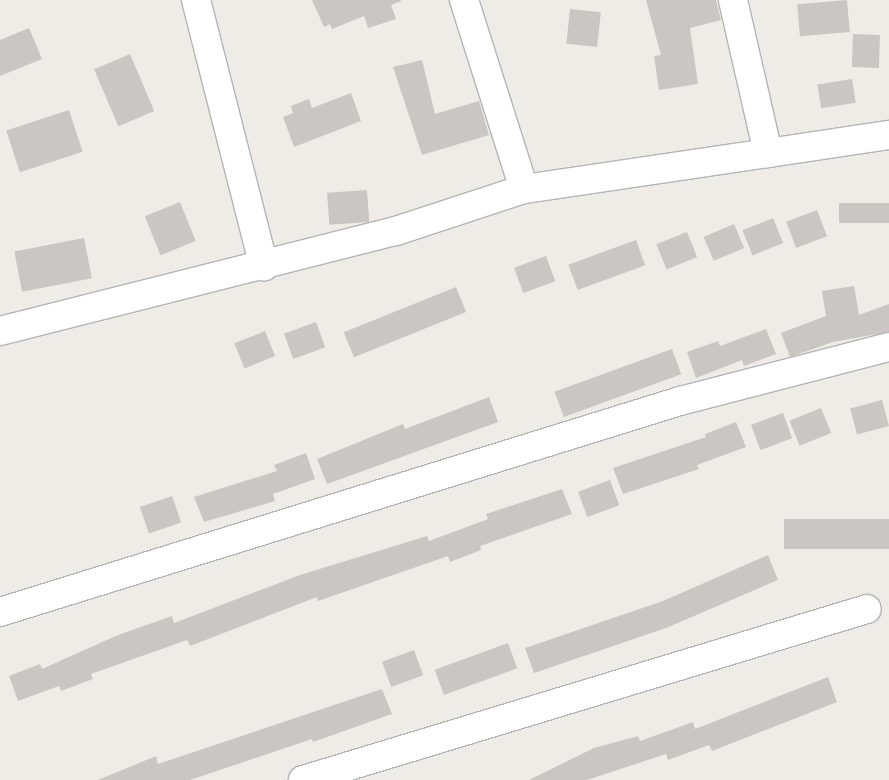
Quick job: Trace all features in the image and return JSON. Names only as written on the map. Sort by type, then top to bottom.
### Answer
[{"type":"street","points":[[196,0],[264,266]]},
{"type":"street","points":[[464,0],[524,189]]},
{"type":"street","points":[[733,0],[768,153]]},
{"type":"street","points":[[0,331],[396,232],[524,189],[889,135]]},
{"type":"street","points":[[0,612],[680,401],[889,347]]},
{"type":"street","points":[[303,780],[867,609]]},
{"type":"building","points":[[312,0],[401,1],[391,5],[396,19],[368,28],[364,16],[332,29],[330,24],[324,27]]},
{"type":"building","points":[[646,0],[716,0],[721,20],[690,28],[698,84],[659,90],[654,56],[661,55]]},
{"type":"building","points":[[847,0],[850,32],[800,36],[797,4]]},
{"type":"building","points":[[570,9],[601,12],[597,47],[566,44]]},
{"type":"building","points":[[29,28],[42,59],[0,76],[0,40]]},
{"type":"building","points":[[853,34],[880,35],[879,68],[852,67]]},
{"type":"building","points":[[130,54],[154,111],[118,126],[94,69]]},
{"type":"building","points":[[422,60],[435,114],[479,101],[489,135],[422,155],[393,67]]},
{"type":"building","points":[[852,79],[856,103],[821,108],[817,84]]},
{"type":"building","points":[[351,93],[361,121],[294,147],[283,117],[293,113],[291,106],[309,99],[312,108]]},
{"type":"building","points":[[69,110],[83,152],[20,172],[6,130]]},
{"type":"building","points":[[367,190],[369,222],[329,225],[327,193]]},
{"type":"building","points":[[180,202],[196,241],[161,255],[145,216]]},
{"type":"building","points":[[839,203],[889,203],[889,223],[839,223]]},
{"type":"building","points":[[817,210],[827,236],[796,248],[786,222]]},
{"type":"building","points":[[773,218],[783,243],[753,255],[742,230]]},
{"type":"building","points":[[734,224],[744,248],[714,261],[704,237]]},
{"type":"building","points":[[687,232],[697,257],[667,269],[656,244]]},
{"type":"building","points":[[84,238],[92,278],[22,292],[14,252]]},
{"type":"building","points":[[636,240],[645,265],[578,290],[568,265]]},
{"type":"building","points":[[546,256],[555,281],[523,293],[514,268]]},
{"type":"building","points":[[854,286],[859,315],[889,304],[889,332],[833,342],[790,357],[781,333],[826,316],[822,291]]},
{"type":"building","points":[[456,287],[466,312],[354,357],[344,332]]},
{"type":"building","points":[[316,322],[325,347],[293,359],[284,334]]},
{"type":"building","points":[[766,329],[776,354],[744,366],[742,360],[696,378],[687,352],[718,341],[720,346]]},
{"type":"building","points":[[265,331],[275,356],[245,368],[234,343]]},
{"type":"building","points":[[672,349],[681,374],[564,417],[555,392]]},
{"type":"building","points":[[489,397],[498,422],[327,484],[317,459],[403,424],[405,429]]},
{"type":"building","points":[[882,400],[889,426],[857,435],[850,409]]},
{"type":"building","points":[[821,408],[831,433],[800,446],[789,421]]},
{"type":"building","points":[[783,413],[792,438],[760,450],[751,425]]},
{"type":"building","points":[[736,422],[746,447],[697,465],[699,469],[623,494],[613,468],[706,437],[705,434]]},
{"type":"building","points":[[306,453],[315,479],[273,494],[275,501],[204,522],[194,497],[277,471],[274,465]]},
{"type":"building","points":[[610,480],[619,505],[587,517],[578,492]]},
{"type":"building","points":[[562,489],[572,514],[480,546],[481,550],[450,562],[448,556],[318,601],[317,597],[190,646],[187,640],[91,674],[93,679],[61,691],[59,686],[18,701],[9,676],[40,664],[42,669],[118,635],[172,616],[174,623],[300,575],[427,536],[429,541],[488,519],[486,514]]},
{"type":"building","points":[[172,496],[181,522],[149,534],[140,507]]},
{"type":"building","points":[[784,519],[889,519],[889,549],[784,549]]},
{"type":"building","points":[[768,555],[778,580],[666,628],[534,673],[525,648],[663,601]]},
{"type":"building","points":[[508,643],[517,668],[444,695],[435,670]]},
{"type":"building","points":[[414,650],[423,675],[391,687],[382,662]]},
{"type":"building","points":[[828,677],[837,702],[712,751],[709,745],[668,760],[666,754],[587,780],[529,780],[594,748],[638,736],[640,741],[693,722],[695,729]]},
{"type":"building","points":[[382,689],[392,714],[313,742],[312,739],[190,780],[98,780],[156,756],[158,764]]}]
